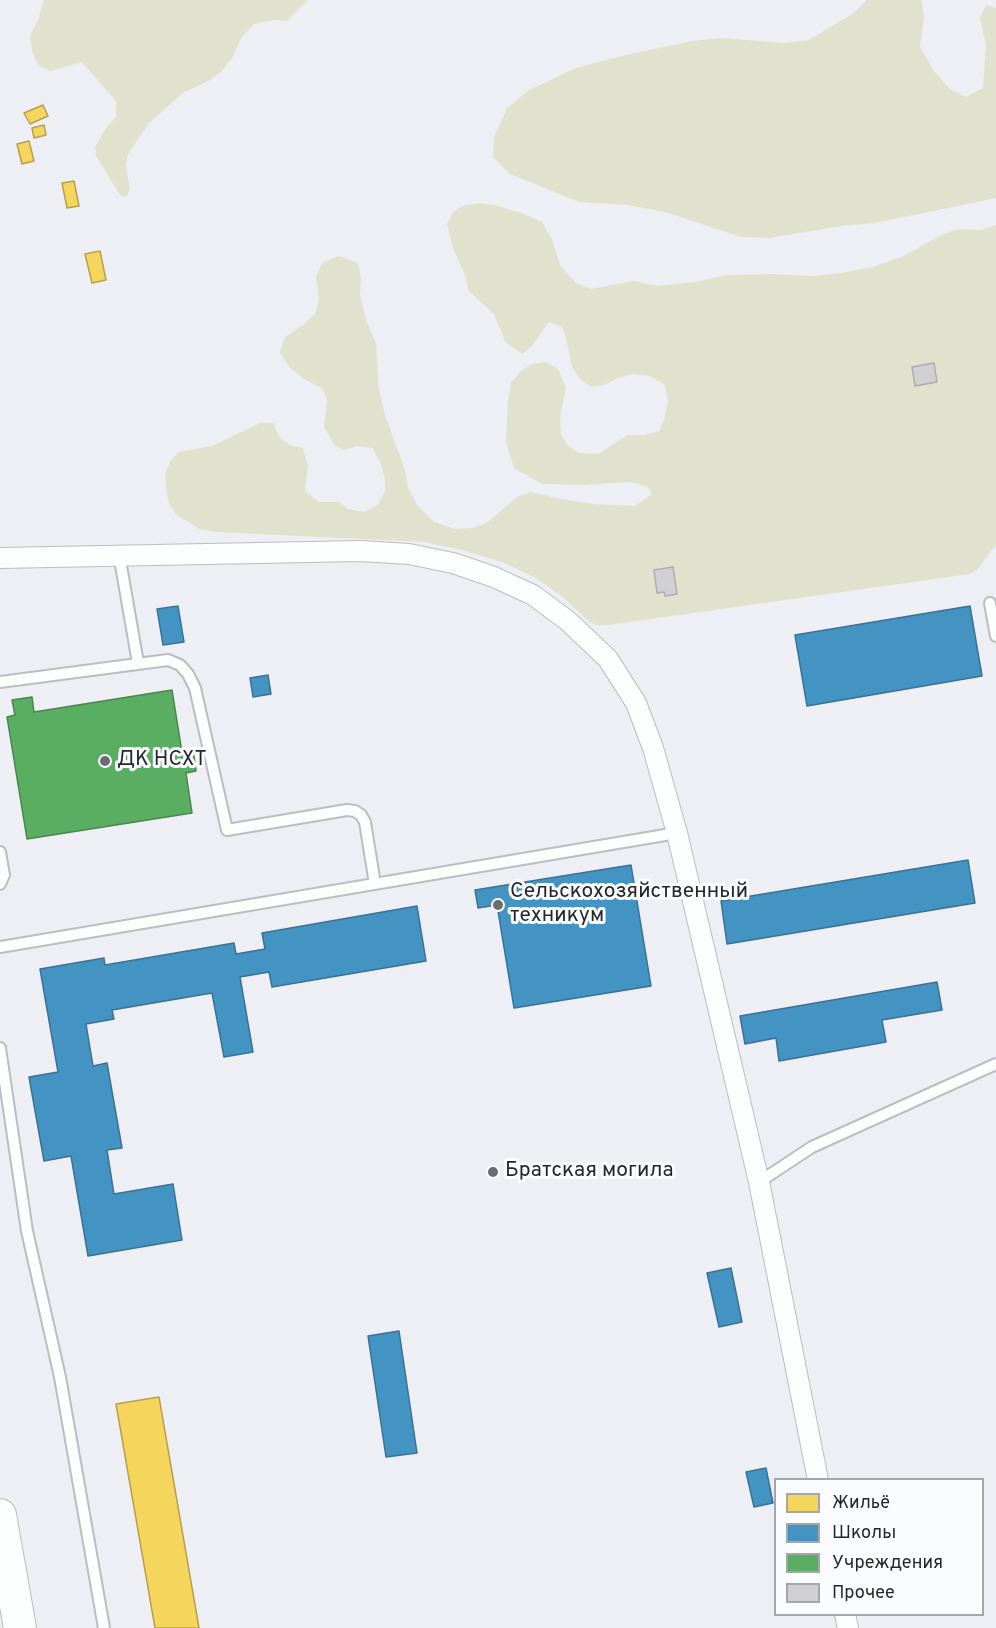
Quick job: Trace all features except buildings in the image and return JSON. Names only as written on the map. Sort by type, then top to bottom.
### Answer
[{"type":"main road","points":[[0,1515],[20,1628]]},
{"type":"street","points":[[0,558],[361,551],[409,554],[453,563],[494,577],[533,596],[568,621],[609,659],[636,703],[653,748],[677,833],[759,1182],[818,1478]]},
{"type":"lane","points":[[119,554],[138,663]]},
{"type":"lane","points":[[990,603],[996,636]]},
{"type":"lane","points":[[0,682],[168,660],[180,665],[195,688],[227,830],[347,810],[355,811],[361,815],[364,822],[375,884]]},
{"type":"lane","points":[[0,947],[677,833]]},
{"type":"lane","points":[[0,852],[4,875],[0,884]]},
{"type":"lane","points":[[0,1048],[27,1231],[60,1377],[104,1628]]},
{"type":"lane","points":[[759,1182],[812,1147],[996,1064]]},
{"type":"green space","points":[[44,0],[308,0],[287,21],[274,20],[254,24],[242,37],[232,58],[221,72],[183,93],[149,123],[128,154],[126,165],[130,190],[126,197],[118,192],[96,156],[95,147],[106,128],[116,117],[116,101],[82,62],[50,71],[38,65],[32,51],[30,35],[38,20]]},
{"type":"green space","points":[[867,0],[922,0],[924,19],[920,47],[934,71],[950,89],[966,97],[983,88],[986,45],[980,18],[986,5],[996,8],[996,198],[875,223],[769,238],[741,237],[665,212],[628,205],[579,202],[510,174],[493,157],[494,138],[507,108],[529,90],[576,68],[692,41],[722,38],[784,43],[809,40],[855,12]]},
{"type":"green space","points":[[480,203],[498,206],[542,222],[552,239],[560,265],[576,283],[591,289],[634,281],[656,286],[695,282],[728,275],[813,276],[841,273],[873,267],[904,256],[941,235],[958,229],[981,230],[996,225],[996,545],[977,570],[970,574],[596,625],[536,578],[502,562],[462,550],[424,542],[216,532],[199,529],[176,514],[169,504],[166,488],[165,473],[171,460],[179,452],[212,446],[260,423],[273,423],[280,438],[292,446],[303,448],[308,466],[305,491],[319,502],[340,502],[348,509],[365,512],[378,504],[385,492],[385,480],[381,464],[372,448],[357,446],[343,450],[335,446],[324,427],[327,399],[322,388],[304,379],[289,367],[280,352],[285,337],[316,313],[319,299],[316,277],[322,263],[339,256],[358,263],[361,278],[360,295],[367,323],[376,343],[379,389],[385,415],[405,470],[408,488],[417,505],[434,522],[455,529],[472,528],[488,522],[518,496],[531,492],[593,504],[635,506],[652,494],[648,487],[631,482],[584,485],[542,484],[514,468],[506,442],[511,383],[520,372],[532,364],[546,362],[558,369],[566,388],[560,417],[561,434],[567,445],[579,453],[598,454],[628,435],[644,435],[659,431],[668,401],[665,385],[650,376],[633,374],[604,385],[591,387],[580,379],[572,367],[562,327],[549,322],[531,347],[522,354],[506,343],[494,314],[468,290],[447,224],[453,212],[463,206]]},
{"type":"place","name":"ДК НСХТ","points":[[105,761]]},
{"type":"place","name":"Сельскохозяйственный техникум","points":[[498,905]]},
{"type":"place","name":"Братская могила","points":[[493,1172]]}]
